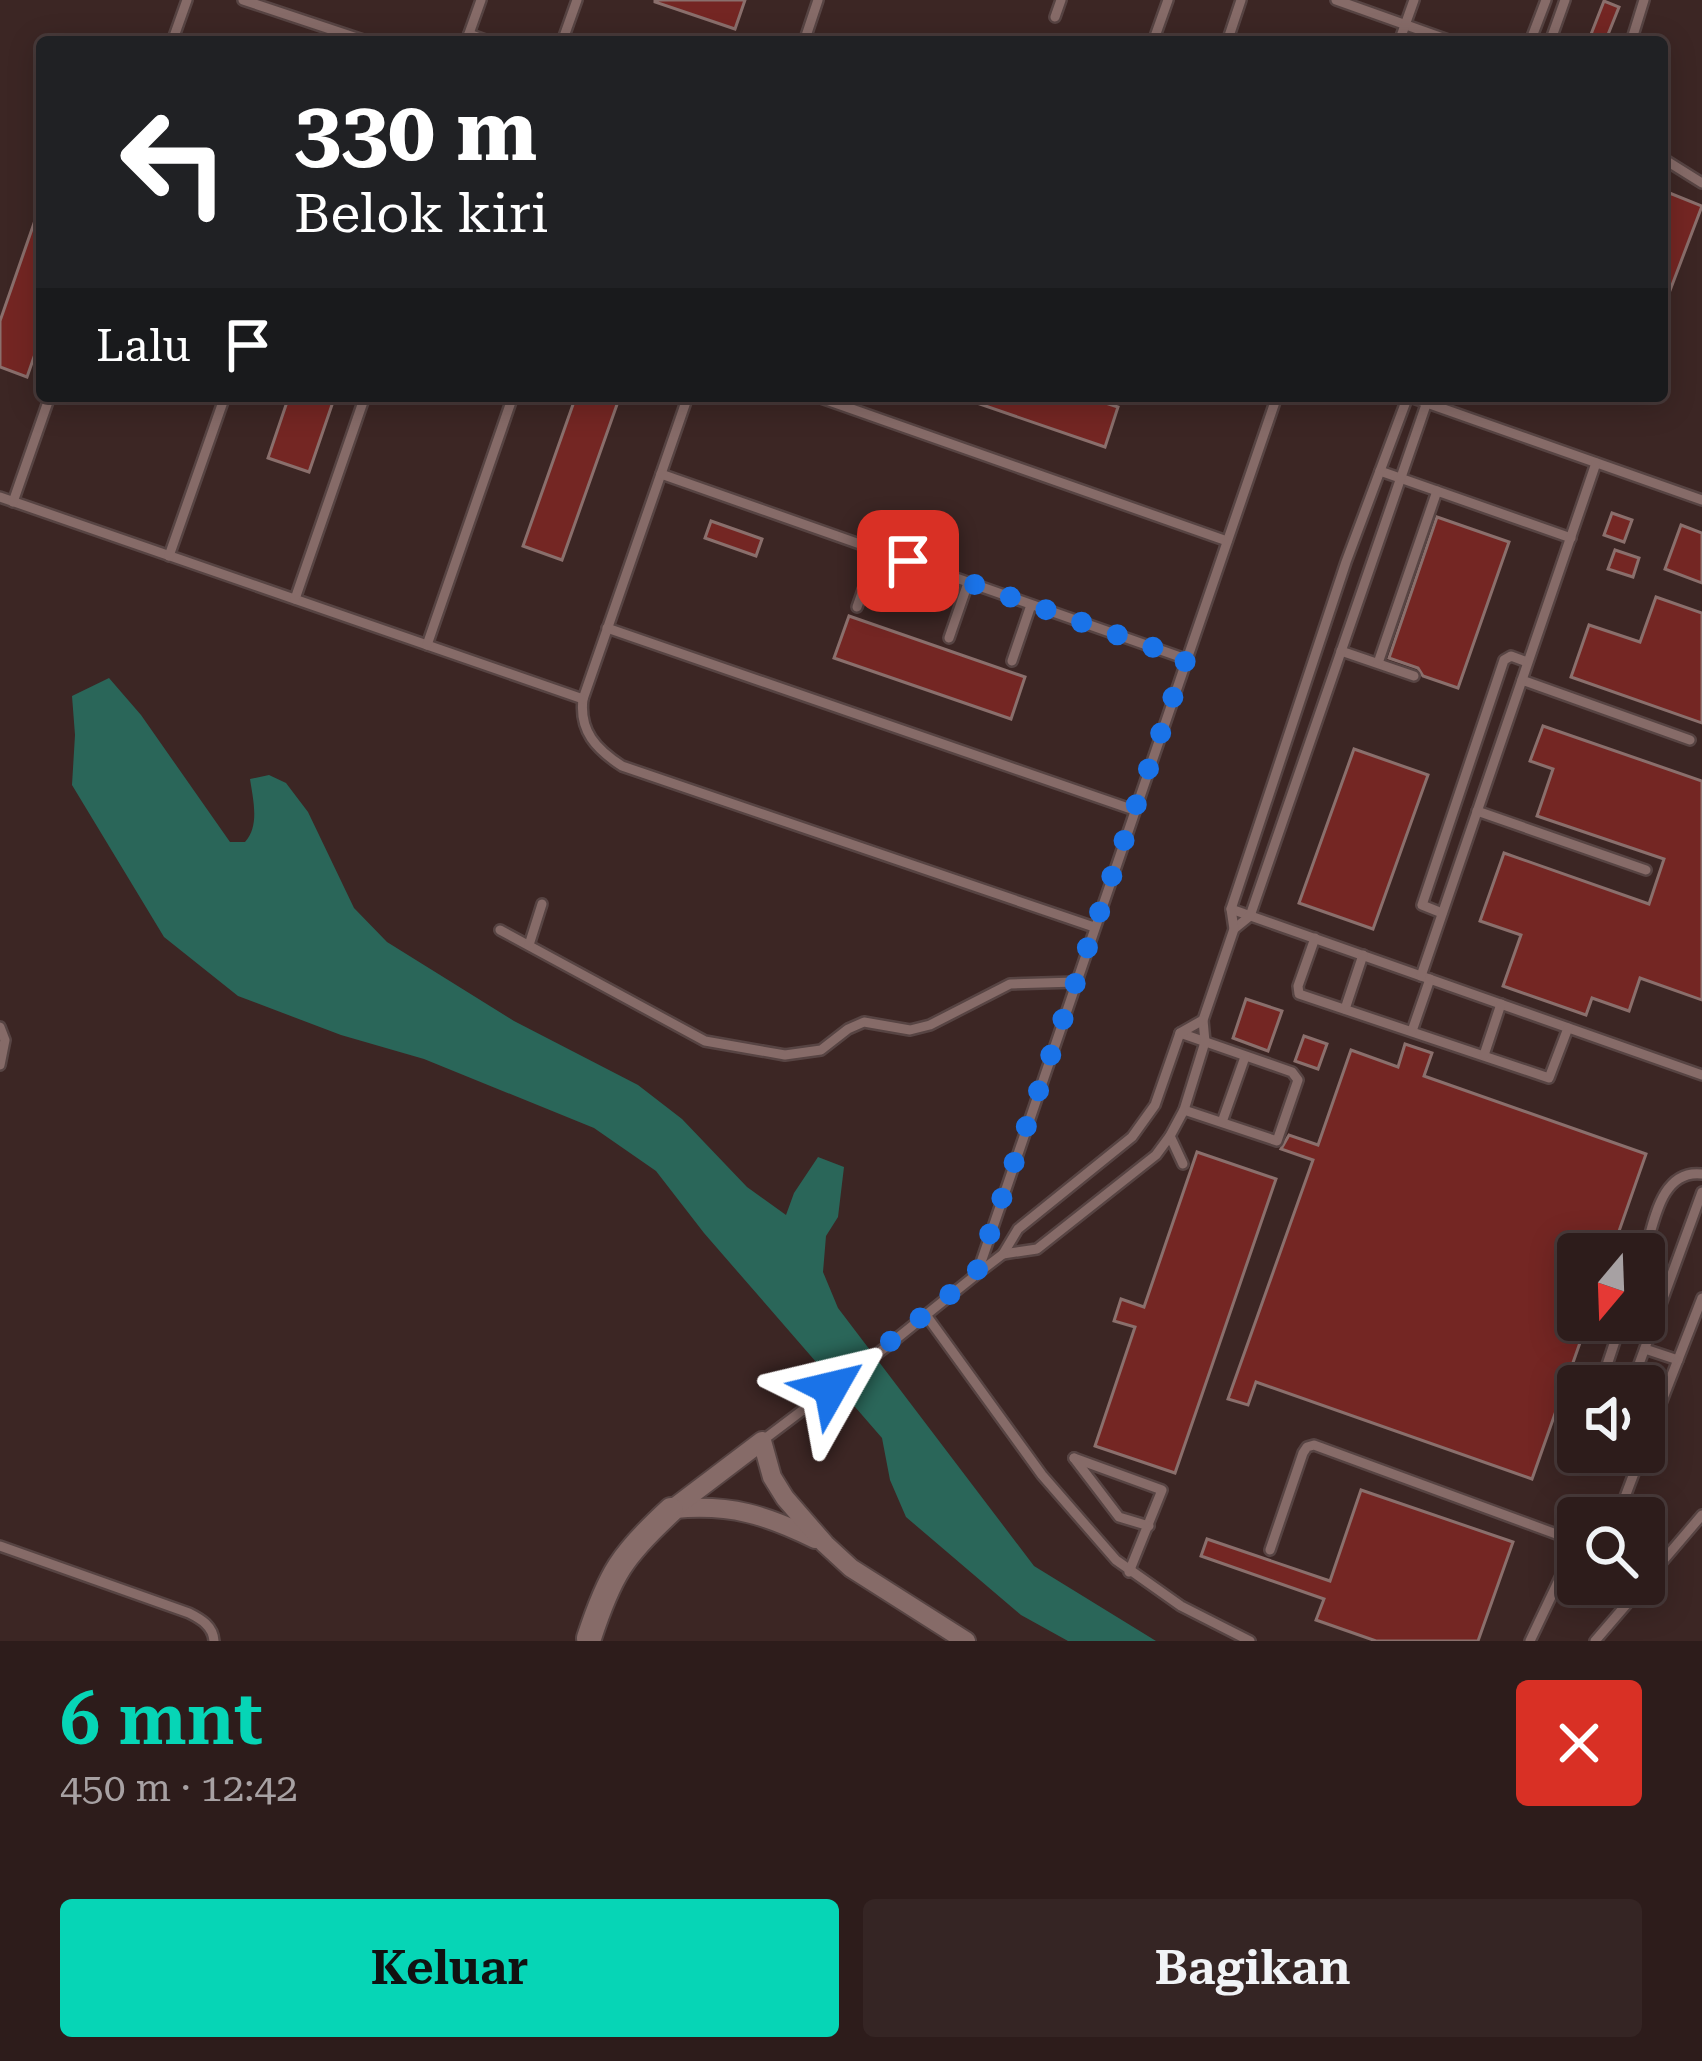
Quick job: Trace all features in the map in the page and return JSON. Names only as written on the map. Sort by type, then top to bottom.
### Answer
[{"type":"street","points":[[591,1640],[603,1595],[640,1539],[762,1441],[772,1477],[825,1544],[851,1568],[966,1641]]},
{"type":"street","points":[[671,1510],[735,1509],[766,1516],[825,1544]]},
{"type":"lane","points":[[174,36],[187,0]]},
{"type":"lane","points":[[243,0],[343,36]]},
{"type":"lane","points":[[468,36],[481,0]]},
{"type":"lane","points":[[564,36],[577,0]]},
{"type":"lane","points":[[806,36],[818,0]]},
{"type":"lane","points":[[1055,17],[1061,0]]},
{"type":"lane","points":[[1155,36],[1168,0]]},
{"type":"lane","points":[[1229,36],[1241,0]]},
{"type":"lane","points":[[1336,0],[1437,36]]},
{"type":"lane","points":[[1401,36],[1414,0]]},
{"type":"lane","points":[[1532,36],[1546,0]]},
{"type":"lane","points":[[1552,36],[1565,0]]},
{"type":"lane","points":[[1633,36],[1644,0]]},
{"type":"lane","points":[[1668,162],[1702,183]]},
{"type":"lane","points":[[14,502],[48,402]]},
{"type":"lane","points":[[169,556],[223,402]]},
{"type":"lane","points":[[295,599],[363,402]]},
{"type":"lane","points":[[427,645],[511,402]]},
{"type":"lane","points":[[686,402],[583,699],[581,716],[589,737],[622,766],[1094,927]]},
{"type":"lane","points":[[832,402],[1227,541]]},
{"type":"lane","points":[[976,1274],[1274,402]]},
{"type":"lane","points":[[1004,1254],[1036,1249],[1156,1155],[1184,1110],[1205,1042],[1203,1020],[1234,929],[1231,908],[1346,562],[1405,402]]},
{"type":"lane","points":[[1234,929],[1250,916],[1427,402]]},
{"type":"lane","points":[[1436,402],[1702,500]]},
{"type":"lane","points":[[1412,1031],[1442,913],[1596,464]]},
{"type":"lane","points":[[1380,471],[1571,538]]},
{"type":"lane","points":[[661,474],[1186,659]]},
{"type":"lane","points":[[1378,663],[1437,491]]},
{"type":"lane","points":[[0,497],[583,699]]},
{"type":"lane","points":[[857,607],[877,550]]},
{"type":"lane","points":[[949,638],[968,583]]},
{"type":"lane","points":[[1012,661],[1031,604]]},
{"type":"lane","points":[[607,628],[1134,810]]},
{"type":"lane","points":[[1341,651],[1414,676]]},
{"type":"lane","points":[[1442,913],[1422,907],[1423,901],[1504,660],[1511,656],[1527,662]]},
{"type":"lane","points":[[1522,680],[1690,740]]},
{"type":"lane","points":[[1477,811],[1646,870]]},
{"type":"lane","points":[[529,945],[542,904]]},
{"type":"lane","points":[[1231,908],[1702,1075]]},
{"type":"lane","points":[[500,930],[705,1042],[784,1055],[820,1050],[864,1022],[910,1030],[929,1025],[1010,984],[1076,982]]},
{"type":"lane","points":[[1315,938],[1297,991],[1346,1009],[1549,1078],[1568,1028]]},
{"type":"lane","points":[[1346,1009],[1364,955]]},
{"type":"lane","points":[[1484,1055],[1501,1004]]},
{"type":"lane","points":[[762,1441],[1004,1254],[1018,1229],[1132,1137],[1155,1105],[1180,1033],[1203,1020]]},
{"type":"lane","points":[[0,1028],[5,1040],[0,1065]]},
{"type":"lane","points":[[1180,1033],[1292,1072],[1298,1080],[1277,1141],[1184,1110]]},
{"type":"lane","points":[[1222,1122],[1245,1057]]},
{"type":"lane","points":[[1171,1136],[1183,1164]]},
{"type":"lane","points":[[1651,1233],[1666,1189],[1687,1173],[1702,1174]]},
{"type":"lane","points":[[1639,1365],[1702,1192]]},
{"type":"lane","points":[[1665,1393],[1702,1298]]},
{"type":"lane","points":[[926,1315],[1042,1475],[1116,1561],[1181,1606],[1250,1641]]},
{"type":"lane","points":[[1645,1349],[1678,1360]]},
{"type":"lane","points":[[1270,1550],[1303,1453],[1314,1445],[1557,1534]]},
{"type":"lane","points":[[1129,1572],[1149,1526],[1162,1490],[1074,1458],[1119,1516],[1149,1526]]},
{"type":"lane","points":[[1665,1559],[1702,1515]]},
{"type":"lane","points":[[0,1546],[189,1613],[211,1629],[214,1641]]},
{"type":"lane","points":[[1530,1641],[1557,1585]]},
{"type":"lane","points":[[1595,1641],[1626,1605]]},
{"type":"water","points":[[109,678],[141,715],[230,842],[245,842],[253,828],[250,779],[269,775],[286,783],[308,812],[354,908],[387,942],[514,1021],[638,1085],[682,1119],[747,1187],[786,1215],[794,1193],[818,1157],[844,1167],[838,1217],[826,1236],[823,1272],[838,1308],[1034,1566],[1156,1641],[1068,1641],[1021,1615],[906,1517],[890,1480],[882,1438],[656,1171],[594,1128],[424,1059],[341,1035],[238,996],[164,937],[72,785],[72,696]]},
{"type":"building","points":[[655,0],[745,0],[735,29]]},
{"type":"building","points":[[1604,1],[1619,7],[1607,36],[1590,36]]},
{"type":"building","points":[[1668,192],[1702,206],[1668,296]]},
{"type":"building","points":[[36,218],[36,351],[27,377],[0,367],[0,321]]},
{"type":"building","points":[[287,402],[333,402],[309,472],[268,458]]},
{"type":"building","points":[[574,402],[618,402],[562,560],[523,546]]},
{"type":"building","points":[[974,402],[1103,402],[1118,407],[1105,447]]},
{"type":"building","points":[[1612,513],[1632,520],[1624,542],[1604,535]]},
{"type":"building","points":[[1437,517],[1509,542],[1458,688],[1389,658]]},
{"type":"building","points":[[711,521],[762,539],[756,556],[705,538]]},
{"type":"building","points":[[1681,525],[1702,533],[1702,583],[1665,569]]},
{"type":"building","points":[[1615,550],[1639,558],[1633,577],[1608,569]]},
{"type":"building","points":[[1656,597],[1702,613],[1702,723],[1571,677],[1589,625],[1640,642]]},
{"type":"building","points":[[849,616],[1025,677],[1011,719],[834,658]]},
{"type":"building","points":[[1543,726],[1702,781],[1702,1000],[1640,978],[1629,1011],[1592,998],[1586,1015],[1503,986],[1521,935],[1480,921],[1504,853],[1649,904],[1664,859],[1537,816],[1553,769],[1530,761]]},
{"type":"building","points":[[1354,749],[1428,775],[1373,929],[1299,903]]},
{"type":"building","points":[[1246,999],[1282,1011],[1268,1051],[1233,1038]]},
{"type":"building","points":[[1304,1036],[1327,1044],[1318,1069],[1295,1061]]},
{"type":"building","points":[[1405,1044],[1432,1053],[1424,1076],[1646,1154],[1618,1233],[1557,1233],[1557,1341],[1581,1341],[1572,1365],[1557,1365],[1557,1408],[1532,1479],[1256,1382],[1248,1405],[1228,1399],[1313,1160],[1281,1149],[1289,1135],[1318,1145],[1351,1050],[1398,1067]]},
{"type":"building","points":[[1197,1152],[1276,1179],[1175,1473],[1095,1446],[1135,1327],[1114,1321],[1121,1299],[1144,1307]]},
{"type":"building","points":[[1361,1490],[1513,1542],[1478,1641],[1376,1641],[1316,1620],[1324,1599],[1201,1556],[1207,1539],[1330,1581]]},
{"type":"route","points":[[831,1388],[976,1274],[1186,659],[908,561]]}]
